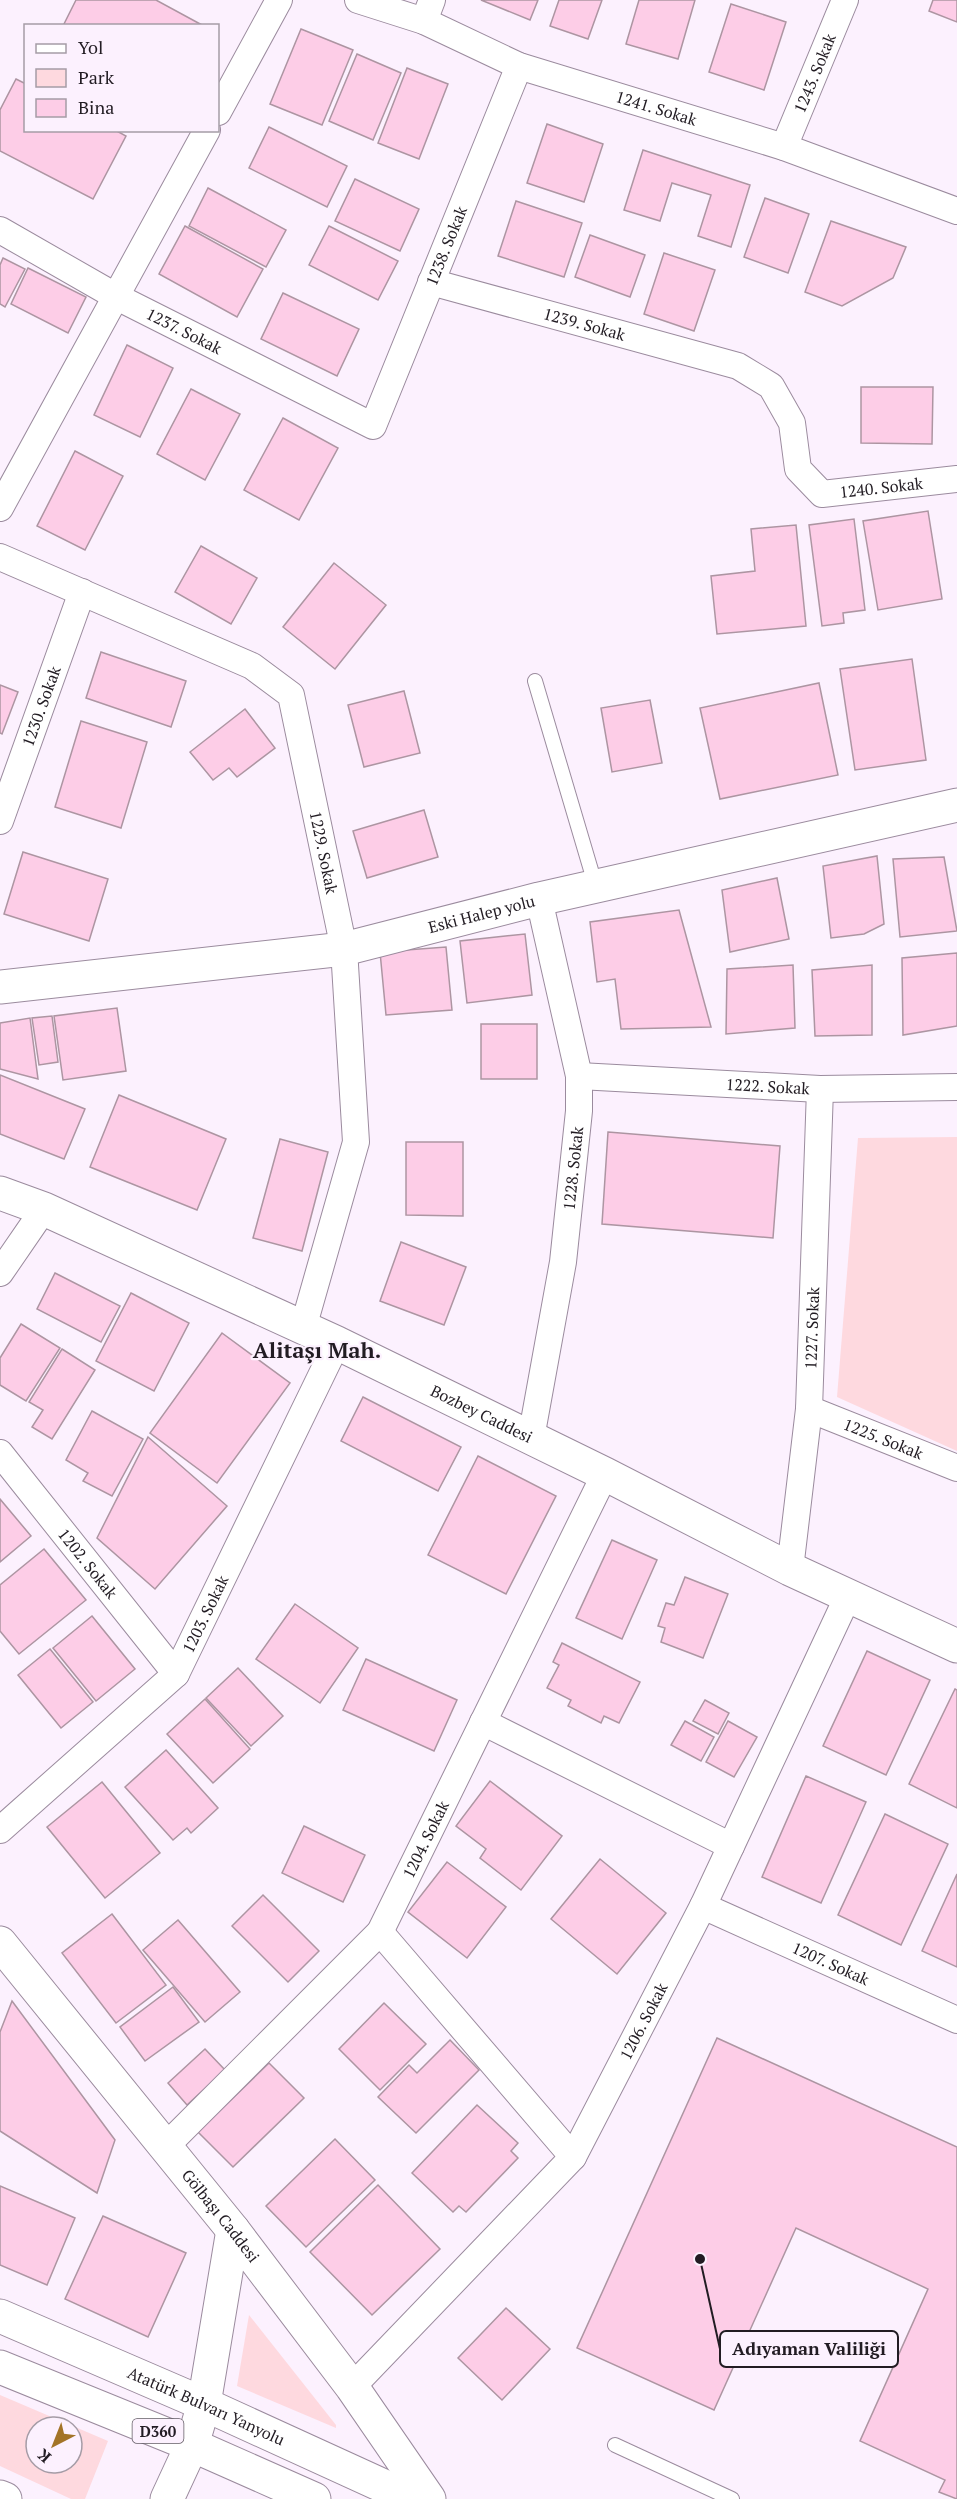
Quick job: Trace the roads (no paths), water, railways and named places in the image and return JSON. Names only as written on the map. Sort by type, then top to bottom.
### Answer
[{"type":"main road","name":"Eski Halep yolu","points":[[0,987],[344,949],[539,899],[957,805]]},
{"type":"main road","name":"Bozbey Caddesi","points":[[0,1193],[44,1209],[337,1343],[605,1474],[790,1569],[957,1646]]},
{"type":"main road","name":"Gölbaşı Caddesi","points":[[1,1946],[233,2230],[352,2387],[429,2499]]},
{"type":"main road","points":[[167,2499],[192,2445],[204,2404],[233,2230]]},
{"type":"main road","name":"Atatürk Bulvarı Yanyolu","points":[[0,2316],[204,2404],[412,2499]]},
{"type":"main road","name":"D360","points":[[0,2367],[192,2445],[314,2499]]},
{"type":"main road","points":[[0,2496],[5,2499]]},
{"type":"street","points":[[219,110],[279,0]]},
{"type":"street","name":"1241. Sokak","points":[[358,0],[428,10],[519,66],[784,147],[957,211]]},
{"type":"street","name":"1243. Sokak","points":[[784,147],[845,0]]},
{"type":"street","name":"1238. Sokak","points":[[373,426],[519,66]]},
{"type":"street","points":[[0,508],[206,132]]},
{"type":"street","name":"1237. Sokak","points":[[0,230],[117,297],[373,426]]},
{"type":"street","name":"1239. Sokak","points":[[430,282],[738,366]]},
{"type":"street","name":"1240. Sokak","points":[[738,366],[771,386],[792,423],[798,469],[822,494],[957,479]]},
{"type":"street","name":"1229. Sokak","points":[[0,557],[252,666],[291,695],[344,949],[356,1142],[303,1328]]},
{"type":"street","name":"1230. Sokak","points":[[0,821],[82,592]]},
{"type":"street","name":"1228. Sokak","points":[[531,1438],[563,1262],[579,1112],[579,1076],[539,899]]},
{"type":"street","name":"1222. Sokak","points":[[579,1076],[820,1089],[957,1087]]},
{"type":"street","name":"1227. Sokak","points":[[790,1569],[809,1409],[820,1089]]},
{"type":"street","points":[[0,1272],[44,1209]]},
{"type":"street","name":"1203. Sokak","points":[[0,1830],[176,1674],[337,1343]]},
{"type":"street","name":"1225. Sokak","points":[[809,1409],[957,1468]]},
{"type":"street","name":"1202. Sokak","points":[[0,1453],[176,1674]]},
{"type":"street","name":"1204. Sokak","points":[[166,2146],[380,1932],[605,1474]]},
{"type":"street","name":"1206. Sokak","points":[[352,2387],[573,2157],[703,1906],[848,1596]]},
{"type":"street","points":[[483,1722],[731,1846]]},
{"type":"street","name":"1207. Sokak","points":[[703,1906],[957,2020]]},
{"type":"street","points":[[380,1932],[573,2157]]},
{"type":"lane","points":[[535,681],[596,886]]},
{"type":"lane","points":[[615,2445],[732,2499]]},
{"type":"place","name":"Adıyaman Valiliği","points":[[700,2259]]},
{"type":"district","name":"Alitaşı Mah.","points":[[317,1349]]}]
